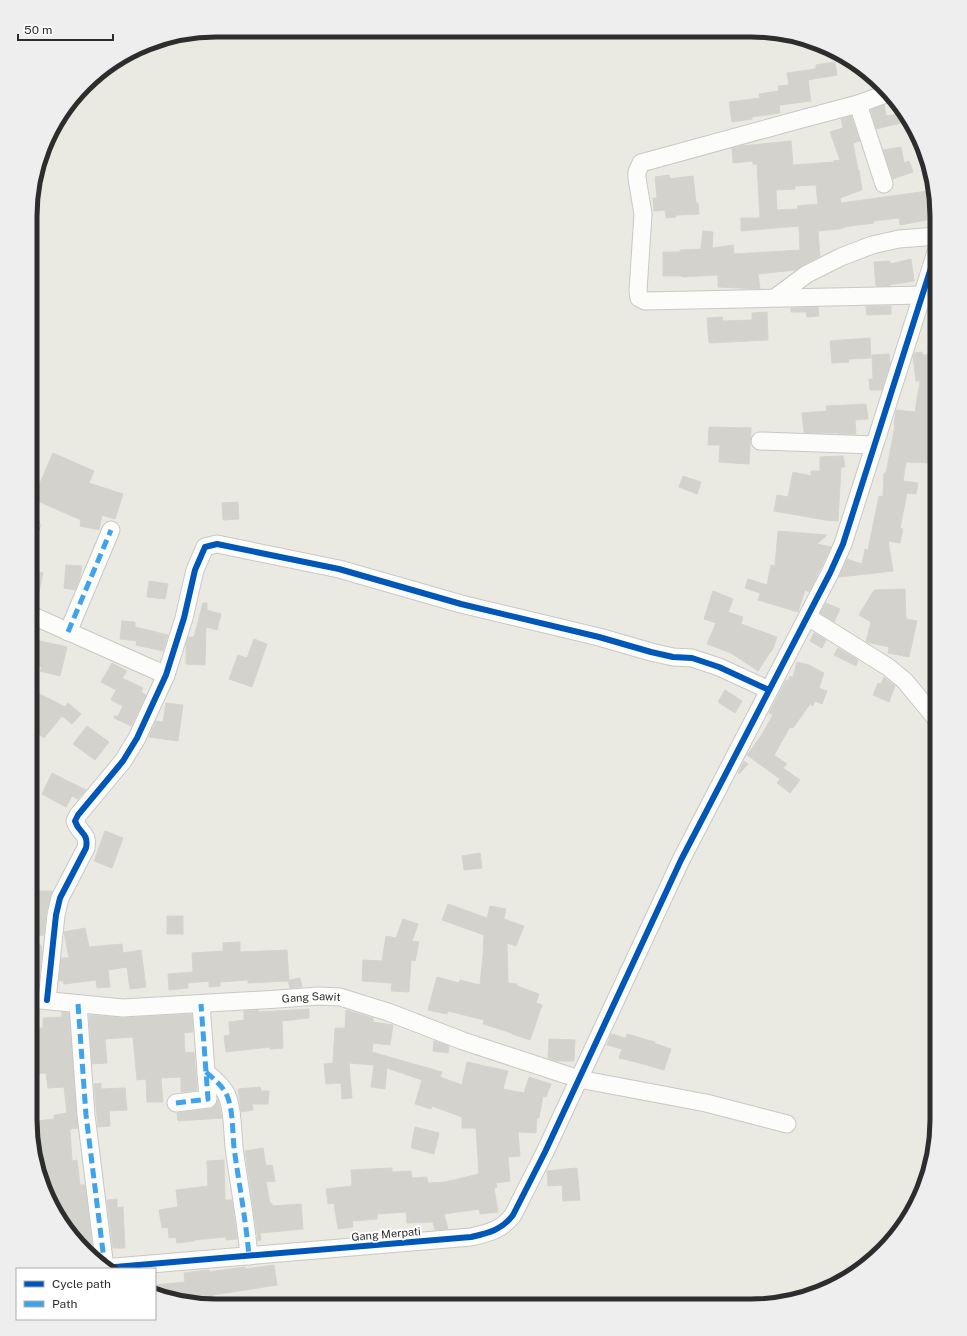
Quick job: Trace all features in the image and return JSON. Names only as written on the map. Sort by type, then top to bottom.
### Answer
[{"type":"street","points":[[883,95],[858,104],[641,163],[637,172],[643,214],[638,291],[639,298],[645,301],[923,295]]},
{"type":"street","points":[[858,104],[884,184]]},
{"type":"street","points":[[776,298],[807,274],[841,256],[872,245],[899,239],[930,237]]},
{"type":"street","name":"Gang Merpati","points":[[114,1267],[471,1237],[488,1233],[508,1222],[546,1152],[681,860],[830,573],[842,544],[930,272]]},
{"type":"street","points":[[760,441],[874,445]]},
{"type":"street","points":[[68,632],[111,530]]},
{"type":"street","points":[[47,1000],[56,915],[60,898],[86,848],[88,840],[86,835],[77,827],[75,821],[78,815],[131,750],[137,738],[166,675],[184,618],[198,563],[205,547],[216,544],[339,569],[461,604],[599,637],[651,652],[673,657],[692,658],[719,667],[769,690]]},
{"type":"street","points":[[808,617],[888,667],[905,681],[930,711]]},
{"type":"street","points":[[37,618],[166,675]]},
{"type":"street","name":"Gang Sawit","points":[[37,999],[123,1008],[318,996],[340,996],[388,1012],[462,1041],[579,1079],[706,1103],[787,1124]]},
{"type":"street","points":[[78,1004],[86,1115],[103,1259]]},
{"type":"street","points":[[176,1103],[208,1099],[201,1004]]},
{"type":"street","points":[[206,1072],[221,1085],[228,1097],[232,1117],[235,1154],[249,1256]]},
{"type":"building","points":[[835,62],[837,75],[808,80],[811,101],[779,105],[780,113],[752,117],[752,119],[732,122],[729,102],[760,98],[759,94],[779,91],[778,86],[789,85],[787,73],[816,69],[816,65]]},
{"type":"building","points":[[884,105],[886,116],[899,114],[901,123],[876,129],[871,110]]},
{"type":"building","points":[[851,116],[860,141],[853,143],[862,190],[840,198],[841,203],[928,191],[930,219],[900,225],[899,218],[873,221],[874,223],[839,229],[818,231],[820,256],[795,270],[758,274],[760,289],[718,287],[718,275],[682,277],[663,276],[663,252],[680,252],[680,250],[701,249],[703,231],[713,232],[712,248],[733,245],[734,254],[800,250],[799,226],[741,231],[741,218],[760,218],[757,164],[753,164],[753,161],[733,163],[732,148],[791,141],[793,165],[834,162],[833,161],[840,160],[830,132],[843,128],[841,119]],"holes":[[[816,185],[818,204],[797,206],[798,209],[777,210],[776,190],[795,189],[795,186]]]},
{"type":"building","points":[[901,147],[904,163],[909,161],[913,172],[893,179],[883,150]]},
{"type":"building","points":[[669,175],[670,179],[693,176],[696,203],[698,203],[699,214],[676,215],[676,217],[666,218],[665,210],[654,211],[653,198],[657,198],[655,177]]},
{"type":"building","points":[[911,259],[914,281],[889,285],[890,286],[876,286],[874,262],[890,261],[890,264]]},
{"type":"building","points":[[866,306],[891,306],[891,314],[867,315]]},
{"type":"building","points":[[818,307],[819,316],[807,317],[806,312],[791,312],[791,308]]},
{"type":"building","points":[[767,312],[768,340],[709,343],[707,318],[722,317],[723,321],[752,320],[752,313]]},
{"type":"building","points":[[870,338],[871,358],[848,359],[849,362],[832,363],[830,341]]},
{"type":"building","points":[[922,352],[923,355],[930,354],[930,463],[906,462],[903,481],[918,483],[916,494],[907,493],[900,528],[903,529],[900,543],[888,541],[893,571],[839,577],[847,559],[862,564],[865,549],[868,550],[879,496],[883,497],[884,473],[886,473],[895,426],[896,410],[915,412],[920,381],[916,381],[913,357],[915,353]]},
{"type":"building","points":[[889,354],[890,364],[882,390],[870,390],[869,379],[873,379],[872,355]]},
{"type":"building","points":[[866,404],[868,419],[855,420],[856,434],[804,433],[802,413],[827,411],[826,406]]},
{"type":"building","points":[[709,427],[751,428],[749,464],[719,462],[720,445],[708,445]]},
{"type":"building","points":[[53,453],[94,471],[89,483],[123,494],[115,519],[102,515],[99,530],[80,526],[81,520],[37,501],[37,490]]},
{"type":"building","points":[[843,456],[845,467],[841,467],[838,521],[774,511],[777,495],[788,497],[793,472],[811,476],[811,471],[820,471],[820,457]]},
{"type":"building","points":[[683,476],[701,482],[697,494],[679,487]]},
{"type":"building","points":[[238,502],[239,519],[223,520],[222,503]]},
{"type":"building","points":[[778,531],[827,535],[817,544],[831,547],[809,592],[805,590],[798,612],[758,600],[760,593],[745,588],[748,579],[767,585],[771,565],[775,566]]},
{"type":"building","points":[[66,565],[82,566],[75,590],[64,588]]},
{"type":"building","points":[[37,572],[43,573],[37,601]]},
{"type":"building","points":[[149,581],[168,584],[165,599],[147,597]]},
{"type":"building","points":[[905,589],[906,619],[917,621],[909,657],[888,653],[889,647],[866,642],[871,622],[859,615],[874,590]]},
{"type":"building","points":[[713,591],[733,599],[728,612],[743,617],[741,624],[777,637],[772,651],[758,671],[731,653],[707,644],[716,623],[704,619]]},
{"type":"building","points":[[203,603],[207,603],[207,610],[221,614],[217,630],[206,627],[205,665],[186,664],[186,644],[188,637],[194,637]]},
{"type":"building","points":[[826,603],[840,609],[834,622],[820,613]]},
{"type":"building","points":[[122,621],[135,622],[135,627],[168,635],[163,651],[136,645],[137,641],[120,639]]},
{"type":"building","points":[[814,633],[826,640],[822,648],[810,641]]},
{"type":"building","points":[[254,639],[267,644],[252,687],[229,679],[238,655],[247,658]]},
{"type":"building","points":[[37,640],[67,647],[60,676],[40,671],[42,667],[37,666]]},
{"type":"building","points":[[838,648],[858,660],[856,666],[834,655]]},
{"type":"building","points":[[797,662],[809,665],[824,673],[819,688],[827,691],[822,704],[815,701],[813,706],[810,704],[793,728],[790,727],[774,755],[787,764],[783,768],[800,780],[790,793],[777,783],[780,779],[747,755],[761,736],[773,715],[769,713],[786,680],[788,681],[790,676],[793,677]]},
{"type":"building","points":[[112,663],[127,671],[122,678],[143,688],[141,692],[146,695],[131,726],[114,718],[114,716],[118,716],[123,706],[111,700],[116,690],[101,682]]},
{"type":"building","points":[[884,677],[895,686],[889,702],[873,695],[878,683],[881,684]]},
{"type":"building","points":[[725,690],[742,701],[735,713],[718,702]]},
{"type":"building","points":[[38,693],[65,707],[68,703],[81,714],[72,724],[62,716],[44,738],[37,733]]},
{"type":"building","points":[[166,703],[183,705],[178,741],[149,737],[156,721],[163,722]]},
{"type":"building","points":[[87,726],[109,742],[95,760],[73,744]]},
{"type":"building","points":[[744,761],[748,764],[739,774],[738,773]]},
{"type":"building","points":[[52,773],[86,790],[78,799],[72,796],[66,807],[42,794]]},
{"type":"building","points":[[105,831],[123,838],[112,868],[94,861]]},
{"type":"building","points":[[480,853],[482,868],[464,870],[462,856]]},
{"type":"building","points":[[37,891],[52,891],[46,913],[44,935],[37,936]]},
{"type":"building","points":[[448,904],[487,918],[490,906],[506,909],[504,919],[524,926],[516,946],[507,943],[508,983],[517,984],[517,986],[539,994],[536,1003],[542,1005],[530,1040],[483,1024],[484,1020],[448,1011],[447,1014],[428,1010],[437,977],[459,983],[460,980],[480,985],[484,935],[442,920]]},
{"type":"building","points":[[167,916],[183,916],[183,934],[167,934]]},
{"type":"building","points":[[403,919],[418,924],[412,941],[419,942],[415,961],[411,960],[409,992],[391,991],[392,983],[362,981],[363,960],[382,961],[386,936],[396,938]]},
{"type":"building","points":[[85,928],[89,947],[122,944],[123,953],[141,950],[146,987],[130,989],[127,967],[108,970],[110,987],[97,988],[96,980],[64,984],[63,981],[59,981],[61,958],[69,958],[64,932]]},
{"type":"building","points":[[240,942],[240,952],[287,950],[289,980],[300,978],[302,987],[290,988],[288,981],[248,983],[248,980],[220,982],[220,986],[209,987],[209,981],[188,983],[188,988],[169,990],[168,974],[193,972],[192,953],[223,951],[223,943]]},
{"type":"building","points":[[37,945],[41,945],[42,952],[39,981],[37,981]]},
{"type":"building","points":[[309,1009],[309,1018],[282,1021],[283,1048],[270,1049],[270,1047],[226,1052],[224,1036],[230,1035],[229,1022],[244,1020],[244,1011],[258,1010],[259,1012]]},
{"type":"building","points":[[346,1010],[373,1018],[373,1022],[393,1025],[390,1045],[373,1043],[372,1052],[442,1072],[440,1077],[462,1085],[467,1062],[508,1071],[503,1089],[524,1093],[529,1077],[551,1084],[546,1097],[543,1096],[539,1118],[537,1118],[536,1133],[518,1132],[520,1156],[508,1157],[510,1181],[496,1183],[497,1187],[494,1188],[498,1212],[480,1214],[479,1209],[444,1214],[448,1229],[435,1230],[433,1222],[407,1223],[406,1212],[377,1214],[377,1219],[352,1221],[353,1227],[338,1229],[334,1203],[328,1204],[326,1189],[352,1186],[351,1170],[392,1168],[392,1172],[411,1171],[412,1178],[427,1177],[428,1183],[445,1182],[479,1174],[476,1128],[462,1128],[462,1117],[432,1106],[431,1109],[415,1104],[422,1080],[387,1068],[385,1089],[371,1087],[374,1065],[349,1063],[352,1098],[342,1099],[341,1083],[326,1084],[324,1064],[333,1063],[335,1028],[345,1028]]},
{"type":"building","points":[[62,1012],[69,1013],[78,1128],[70,1129],[72,1161],[77,1160],[80,1185],[85,1185],[92,1250],[67,1220],[55,1199],[43,1167],[37,1132],[37,1121],[54,1119],[54,1115],[67,1113],[64,1087],[48,1088],[46,1073],[37,1074],[37,1028],[43,1028],[43,1018],[62,1017]]},
{"type":"building","points":[[192,1014],[193,1032],[184,1033],[185,1053],[194,1052],[197,1090],[181,1092],[181,1077],[161,1078],[163,1102],[147,1102],[146,1079],[137,1080],[133,1037],[105,1039],[107,1063],[92,1064],[89,1015],[123,1018]]},
{"type":"building","points":[[611,1034],[626,1038],[627,1034],[655,1042],[654,1043],[671,1049],[664,1070],[619,1058],[622,1049],[607,1045]]},
{"type":"building","points":[[549,1039],[575,1040],[574,1061],[555,1061],[548,1058]]},
{"type":"building","points":[[434,1041],[449,1046],[448,1053],[433,1051]]},
{"type":"building","points":[[101,1083],[101,1089],[125,1088],[127,1110],[109,1111],[110,1126],[98,1127],[94,1084]]},
{"type":"building","points":[[260,1087],[261,1091],[269,1091],[268,1104],[252,1104],[253,1110],[241,1112],[238,1089]]},
{"type":"building","points":[[218,1100],[222,1118],[178,1121],[177,1113],[210,1109],[214,1107]]},
{"type":"building","points":[[415,1127],[439,1133],[434,1154],[411,1148]]},
{"type":"building","points":[[263,1148],[266,1166],[272,1165],[275,1181],[266,1182],[270,1204],[272,1203],[272,1206],[301,1204],[303,1229],[260,1233],[261,1240],[258,1241],[245,1151]]},
{"type":"building","points":[[224,1160],[225,1200],[232,1200],[237,1239],[226,1240],[226,1237],[177,1243],[176,1237],[169,1238],[168,1227],[162,1228],[159,1210],[178,1207],[176,1190],[208,1186],[207,1161]]},
{"type":"building","points":[[577,1168],[580,1200],[563,1201],[562,1185],[548,1186],[547,1171]]},
{"type":"building","points":[[117,1199],[117,1208],[123,1207],[125,1248],[113,1248],[107,1200]]},
{"type":"building","points":[[274,1265],[277,1285],[213,1295],[213,1299],[181,1296],[156,1289],[156,1285],[185,1282],[184,1273],[209,1270],[209,1272],[245,1267],[245,1269]]},
{"type":"marked path","points":[[68,632],[111,530]]},
{"type":"marked path","points":[[78,1004],[86,1115],[104,1260]]},
{"type":"marked path","points":[[176,1103],[208,1099],[201,1004]]},
{"type":"marked path","points":[[206,1072],[224,1090],[230,1105],[234,1148],[245,1218],[249,1256]]},
{"type":"cycle path","points":[[114,1267],[471,1237],[489,1232],[509,1220],[545,1152],[681,860],[830,573],[843,544],[930,271]]},
{"type":"cycle path","points":[[47,1000],[56,915],[60,898],[86,848],[87,843],[85,836],[75,821],[78,815],[123,761],[137,738],[166,675],[184,618],[195,570],[205,547],[217,544],[339,569],[461,604],[599,637],[651,652],[673,657],[692,658],[719,667],[769,690]]}]
